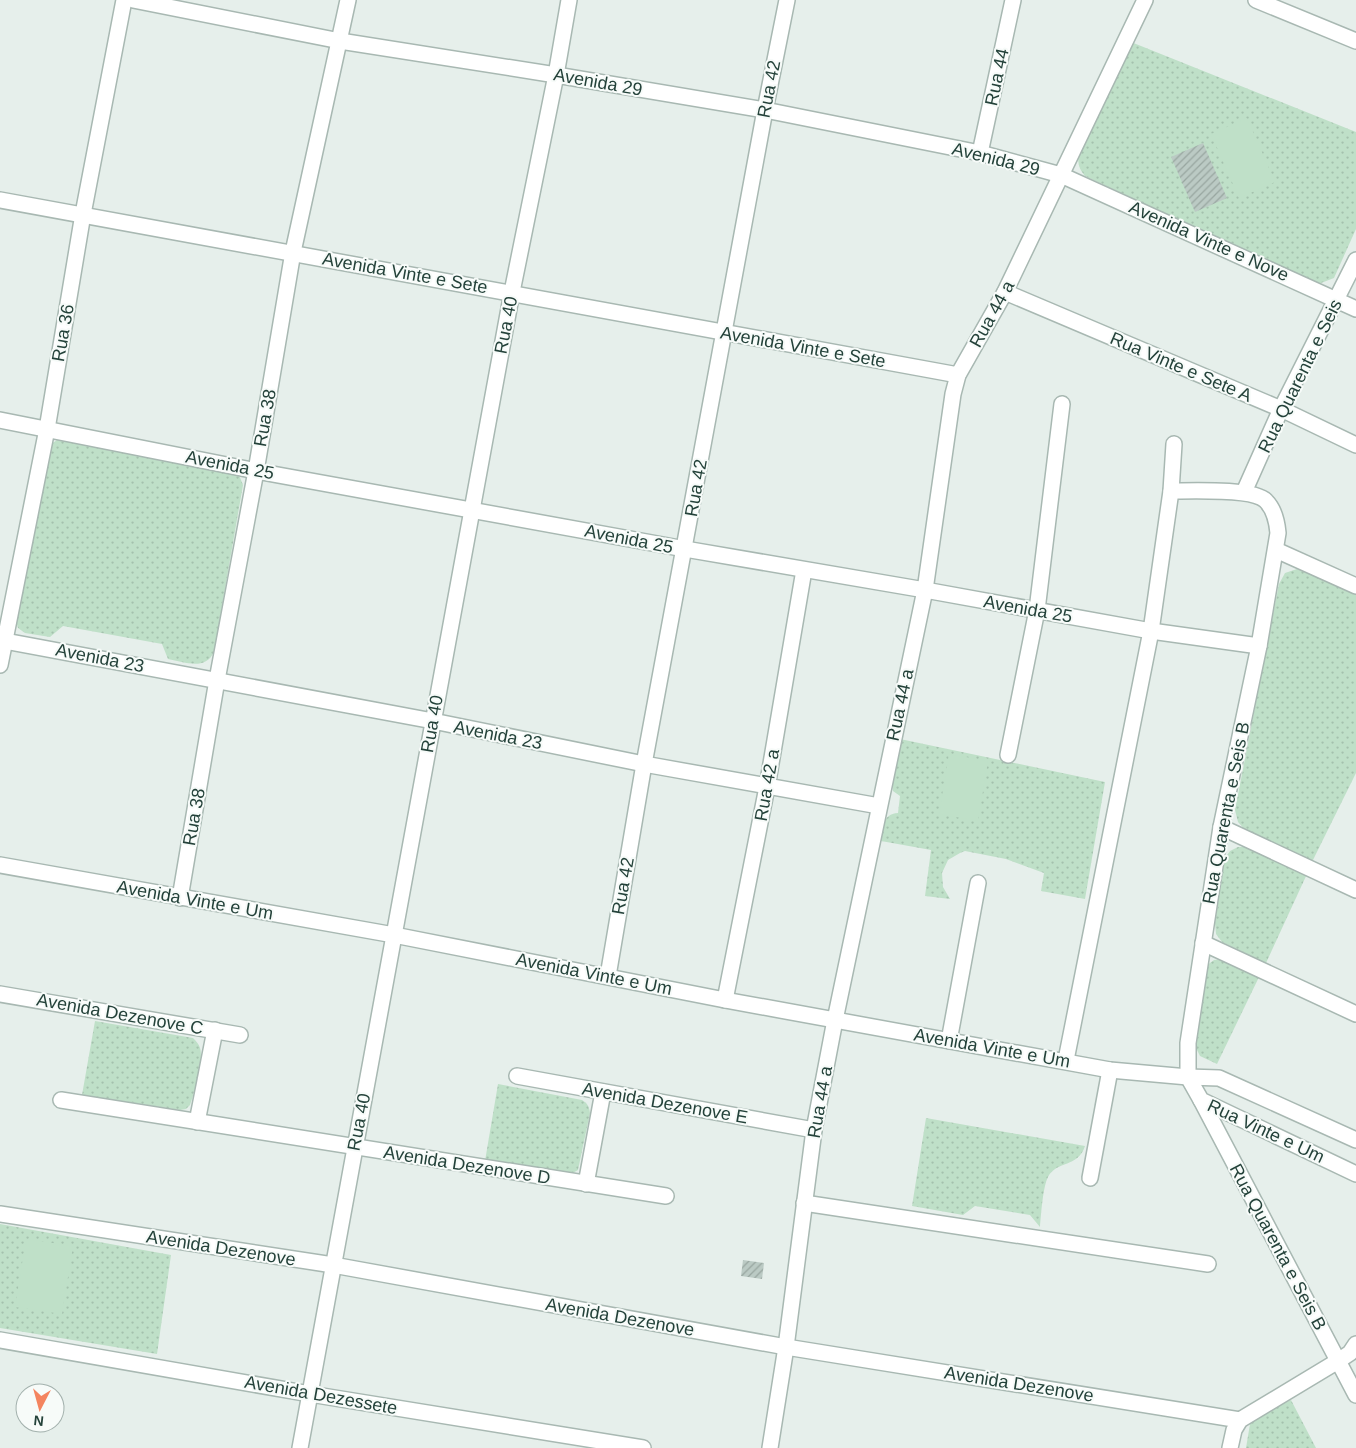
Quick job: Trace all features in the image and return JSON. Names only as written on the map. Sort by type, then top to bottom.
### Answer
[{"type":"street","name":"Rua 36","points":[[0,666],[2,640],[46,429],[83,214],[124,0]]},
{"type":"street","name":"Avenida 29","points":[[133,0],[340,41],[765,110],[980,153],[1061,175]]},
{"type":"street","name":"Rua 38","points":[[180,898],[216,680],[256,471],[294,252],[348,0]]},
{"type":"street","name":"Rua 40","points":[[300,1448],[512,292],[556,75],[569,0]]},
{"type":"street","name":"Rua 42","points":[[608,976],[644,764],[787,0]]},
{"type":"street","name":"Rua 44","points":[[980,153],[1014,0]]},
{"type":"street","name":"Rua 44 a","points":[[770,1448],[786,1347],[814,1130],[835,1020],[925,590],[953,394],[958,375],[1005,292],[1145,0]]},
{"type":"street","points":[[1256,0],[1356,41]]},
{"type":"street","name":"Avenida Vinte e Nove","points":[[1061,175],[1356,309]]},
{"type":"street","name":"Avenida Vinte e Sete","points":[[0,200],[294,252],[958,375]]},
{"type":"street","name":"Rua Quarenta e Seis","points":[[1244,492],[1281,409],[1338,300],[1356,260]]},
{"type":"street","name":"Rua Vinte e Sete A","points":[[1005,292],[1281,409],[1356,445]]},
{"type":"street","points":[[1008,755],[1038,610],[1062,404]]},
{"type":"street","name":"Avenida 25","points":[[0,420],[256,471],[685,549],[1151,631],[1259,646]]},
{"type":"street","points":[[1066,1060],[1151,631],[1171,491],[1174,444]]},
{"type":"street","points":[[1171,491],[1244,492]]},
{"type":"street","name":"Rua Quarenta e Seis B","points":[[1188,1077],[1188,1043],[1221,827],[1259,646],[1278,532],[1274,515],[1266,500],[1244,492]]},
{"type":"street","points":[[1276,550],[1356,586]]},
{"type":"street","name":"Rua 42 a","points":[[725,1000],[767,787],[804,570]]},
{"type":"street","name":"Avenida 23","points":[[2,640],[644,764],[879,806]]},
{"type":"street","points":[[1221,827],[1356,890]]},
{"type":"street","name":"Avenida Vinte e Um","points":[[0,865],[394,935],[725,1000],[1066,1060],[1110,1070],[1188,1077]]},
{"type":"street","points":[[950,1041],[978,883]]},
{"type":"street","points":[[1203,943],[1356,1014]]},
{"type":"street","name":"Avenida Dezenove C","points":[[0,994],[240,1035]]},
{"type":"street","points":[[197,1122],[215,1030]]},
{"type":"street","points":[[1090,1178],[1110,1070]]},
{"type":"street","name":"Avenida Dezenove E","points":[[516,1076],[814,1130]]},
{"type":"street","name":"Rua Vinte e Um","points":[[1356,1140],[1219,1078],[1204,1076],[1188,1077],[1200,1100],[1356,1174]]},
{"type":"street","points":[[586,1184],[603,1092]]},
{"type":"street","name":"Avenida Dezenove D","points":[[61,1100],[666,1196]]},
{"type":"street","name":"Rua Quarenta e Seis B","points":[[1200,1100],[1356,1395]]},
{"type":"street","points":[[804,1203],[1208,1264]]},
{"type":"street","name":"Avenida Dezenove","points":[[0,1214],[333,1265],[786,1347],[1240,1420]]},
{"type":"street","name":"Avenida Dezessete","points":[[0,1340],[310,1394],[642,1448]]},
{"type":"street","points":[[1230,1448],[1234,1430],[1240,1420],[1338,1361],[1350,1353],[1356,1344]]},
{"type":"green space","points":[[1131,42],[1356,132],[1356,229],[1334,278],[1321,283],[1311,282],[1085,176],[1079,166],[1079,153]]},
{"type":"green space","points":[[1247,118],[1275,182],[1239,198],[1211,134]]},
{"type":"green space","points":[[61,439],[239,475],[243,485],[214,652],[205,662],[194,664],[168,659],[162,644],[63,626],[50,637],[25,633],[18,628],[16,621],[50,445]]},
{"type":"green space","points":[[1297,569],[1356,592],[1356,773],[1312,862],[1246,831],[1238,822],[1235,810],[1279,584],[1285,573]]},
{"type":"green space","points":[[900,739],[1105,782],[1085,899],[1041,891],[1044,873],[1006,859],[965,851],[948,860],[942,873],[943,887],[950,899],[925,896],[931,850],[881,841],[884,822],[889,816],[898,813],[900,796],[893,791],[892,783]]},
{"type":"green space","points":[[949,754],[988,761],[978,821],[939,814]]},
{"type":"green space","points":[[1238,847],[1247,847],[1307,874],[1266,963],[1222,942],[1216,934],[1215,923],[1225,858],[1230,851]]},
{"type":"green space","points":[[1223,959],[1260,975],[1217,1064],[1200,1056],[1194,1044],[1206,966],[1214,960]]},
{"type":"green space","points":[[95,1021],[193,1038],[200,1047],[201,1060],[190,1105],[186,1109],[180,1110],[82,1095]]},
{"type":"green space","points":[[498,1084],[582,1100],[586,1104],[590,1113],[578,1170],[571,1174],[485,1161]]},
{"type":"green space","points":[[926,1118],[1085,1146],[1078,1158],[1057,1168],[1048,1177],[1040,1227],[1030,1215],[975,1206],[963,1215],[912,1206]]},
{"type":"green space","points":[[0,1224],[171,1255],[157,1354],[0,1328]]},
{"type":"green space","points":[[26,1239],[73,1246],[62,1314],[15,1307]]},
{"type":"green space","points":[[1291,1400],[1316,1448],[1246,1448],[1251,1418]]},
{"type":"building","points":[[1203,143],[1227,198],[1195,212],[1171,157]]},
{"type":"building","points":[[743,1260],[764,1263],[762,1279],[741,1276]]}]
